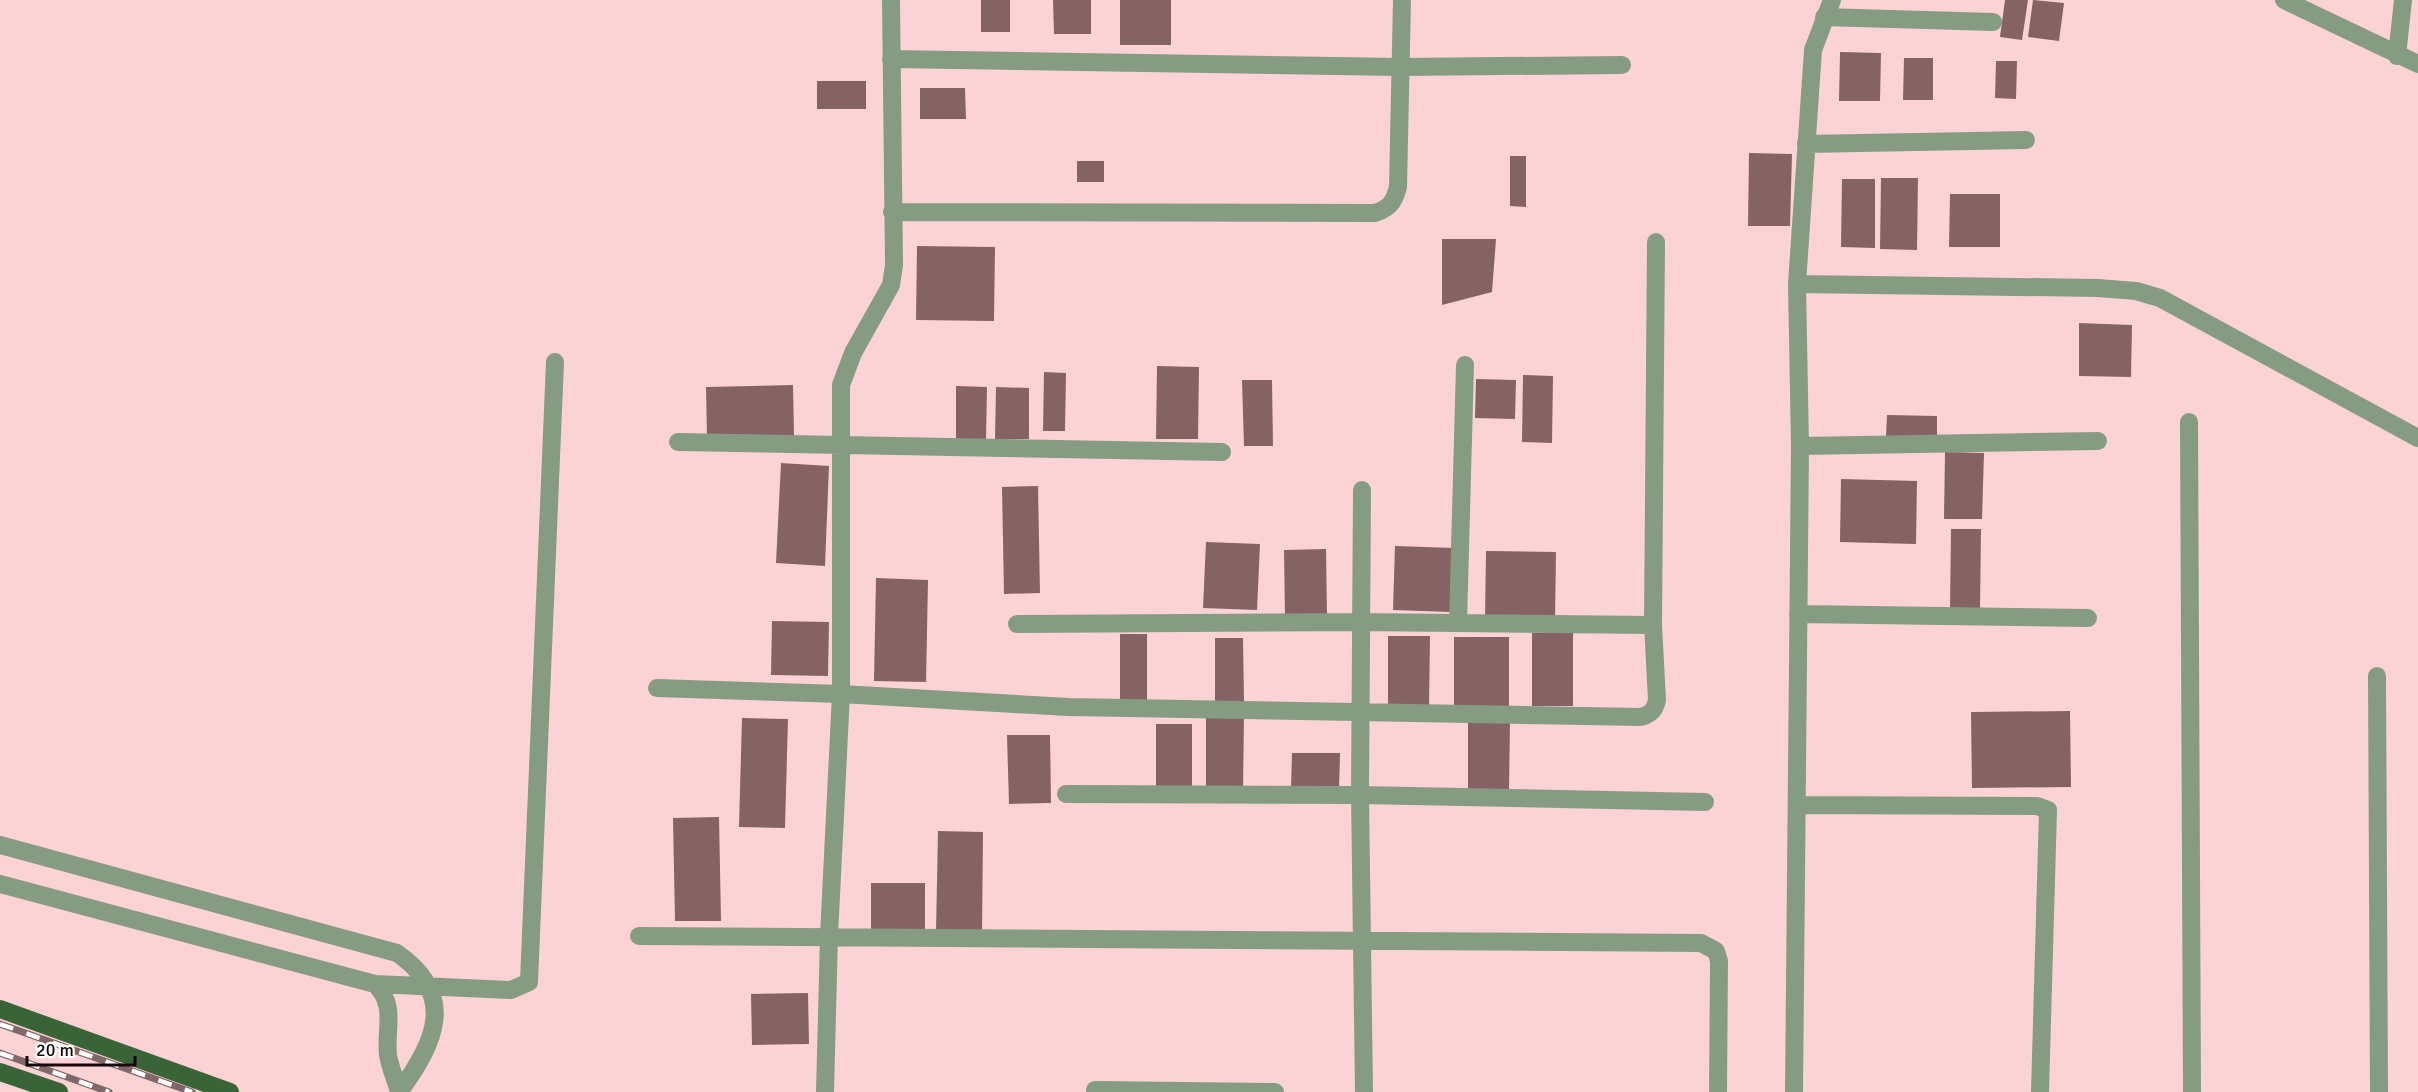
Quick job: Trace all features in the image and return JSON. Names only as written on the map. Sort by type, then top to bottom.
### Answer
[{"type":"main road","points":[[0,1009],[230,1092]]},
{"type":"main road","points":[[0,1072],[59,1092]]},
{"type":"street","points":[[825,1092],[829,936],[841,694],[841,385],[853,353],[891,285],[894,265],[891,0]]},
{"type":"street","points":[[892,212],[1375,213],[1386,209],[1394,200],[1398,187],[1402,0]]},
{"type":"street","points":[[1794,1092],[1800,446],[1797,284],[1813,50],[1832,0]]},
{"type":"street","points":[[2284,0],[2397,56],[2418,64]]},
{"type":"street","points":[[2397,56],[2403,0]]},
{"type":"street","points":[[1824,17],[1992,22]]},
{"type":"street","points":[[891,59],[1400,67],[1622,65]]},
{"type":"street","points":[[1806,144],[2026,140]]},
{"type":"street","points":[[657,688],[841,694],[1068,707],[1641,717],[1649,715],[1655,708],[1657,700],[1653,625],[1656,242]]},
{"type":"street","points":[[1797,284],[2098,288],[2136,291],[2160,298],[2418,438]]},
{"type":"street","points":[[0,884],[375,984],[512,990],[529,982],[555,362]]},
{"type":"street","points":[[1458,623],[1465,365]]},
{"type":"street","points":[[2189,422],[2192,1092]]},
{"type":"street","points":[[1800,446],[2098,441]]},
{"type":"street","points":[[678,442],[1222,452]]},
{"type":"street","points":[[1362,490],[1360,795],[1364,1092]]},
{"type":"street","points":[[1798,614],[2088,618]]},
{"type":"street","points":[[1017,624],[1360,622],[1653,625]]},
{"type":"street","points":[[2377,676],[2379,1092]]},
{"type":"street","points":[[1066,794],[1360,795],[1705,802]]},
{"type":"street","points":[[1797,805],[2037,806],[2048,810],[2040,1092]]},
{"type":"street","points":[[0,845],[397,953],[417,967],[429,985],[434,996],[435,1021],[426,1050],[399,1092]]},
{"type":"street","points":[[639,936],[1701,943],[1716,951],[1719,961],[1719,1092]]},
{"type":"street","points":[[375,984],[386,994],[389,1006],[389,1059],[399,1092]]},
{"type":"street","points":[[1095,1090],[1275,1092]]},
{"type":"building","points":[[981,0],[1010,0],[1010,32],[981,32]]},
{"type":"building","points":[[1053,0],[1091,0],[1091,34],[1054,34]]},
{"type":"building","points":[[1120,0],[1171,0],[1171,45],[1120,45]]},
{"type":"building","points":[[2005,0],[2028,0],[2022,40],[2000,37]]},
{"type":"building","points":[[2033,0],[2064,3],[2059,41],[2028,37]]},
{"type":"building","points":[[1840,52],[1881,53],[1880,101],[1839,101]]},
{"type":"building","points":[[1904,58],[1933,58],[1933,100],[1903,100]]},
{"type":"building","points":[[1996,61],[2017,61],[2016,99],[1995,98]]},
{"type":"building","points":[[817,81],[866,81],[866,109],[817,109]]},
{"type":"building","points":[[920,88],[965,88],[966,119],[920,119]]},
{"type":"building","points":[[1749,153],[1792,154],[1790,226],[1748,226]]},
{"type":"building","points":[[1510,156],[1526,156],[1526,207],[1510,206]]},
{"type":"building","points":[[1077,161],[1104,161],[1104,182],[1077,182]]},
{"type":"building","points":[[1881,178],[1918,178],[1917,250],[1880,249]]},
{"type":"building","points":[[1842,179],[1875,179],[1875,248],[1841,247]]},
{"type":"building","points":[[1950,194],[2000,194],[2000,247],[1949,247]]},
{"type":"building","points":[[1442,239],[1496,239],[1492,292],[1442,305]]},
{"type":"building","points":[[917,246],[995,247],[994,321],[916,320]]},
{"type":"building","points":[[2079,323],[2132,325],[2131,377],[2079,376]]},
{"type":"building","points":[[1157,366],[1199,367],[1198,439],[1156,439]]},
{"type":"building","points":[[1044,372],[1066,373],[1065,431],[1043,431]]},
{"type":"building","points":[[1523,375],[1553,376],[1552,443],[1522,442]]},
{"type":"building","points":[[1476,379],[1516,380],[1515,419],[1475,418]]},
{"type":"building","points":[[1242,380],[1272,380],[1273,446],[1244,446]]},
{"type":"building","points":[[793,385],[794,436],[707,437],[706,387]]},
{"type":"building","points":[[956,386],[987,387],[986,439],[956,439]]},
{"type":"building","points":[[996,387],[1029,388],[1029,439],[995,439]]},
{"type":"building","points":[[1887,415],[1937,416],[1937,436],[1886,436]]},
{"type":"building","points":[[1945,452],[1984,453],[1982,519],[1944,519]]},
{"type":"building","points":[[781,463],[829,466],[825,566],[776,563]]},
{"type":"building","points":[[1841,479],[1917,481],[1916,544],[1840,542]]},
{"type":"building","points":[[1038,486],[1040,593],[1004,594],[1002,487]]},
{"type":"building","points":[[1951,529],[1981,529],[1980,610],[1950,609]]},
{"type":"building","points":[[1206,542],[1260,544],[1257,610],[1203,608]]},
{"type":"building","points":[[1395,546],[1454,548],[1451,612],[1393,610]]},
{"type":"building","points":[[1326,549],[1327,617],[1285,618],[1284,550]]},
{"type":"building","points":[[1486,551],[1556,552],[1555,621],[1485,619]]},
{"type":"building","points":[[876,578],[928,580],[926,682],[874,681]]},
{"type":"building","points":[[772,621],[829,622],[828,676],[771,675]]},
{"type":"building","points":[[1532,633],[1573,633],[1573,706],[1532,706]]},
{"type":"building","points":[[1120,634],[1147,634],[1147,704],[1120,704]]},
{"type":"building","points":[[1388,636],[1430,636],[1429,709],[1388,708]]},
{"type":"building","points":[[1454,637],[1509,637],[1509,706],[1454,706]]},
{"type":"building","points":[[1215,638],[1243,638],[1244,703],[1215,703]]},
{"type":"building","points":[[2070,711],[2071,787],[1972,788],[1971,712]]},
{"type":"building","points":[[1206,715],[1244,715],[1243,792],[1206,792]]},
{"type":"building","points":[[742,718],[788,719],[785,828],[739,827]]},
{"type":"building","points":[[1468,720],[1510,721],[1509,791],[1468,790]]},
{"type":"building","points":[[1156,724],[1192,724],[1192,791],[1156,791]]},
{"type":"building","points":[[1007,735],[1050,735],[1051,803],[1009,804]]},
{"type":"building","points":[[1292,753],[1340,753],[1339,791],[1291,790]]},
{"type":"building","points":[[719,817],[721,921],[675,921],[673,818]]},
{"type":"building","points":[[938,831],[983,832],[982,933],[936,932]]},
{"type":"building","points":[[871,883],[925,883],[925,931],[871,931]]},
{"type":"building","points":[[808,993],[809,1044],[752,1045],[751,994]]},
{"type":"railway","points":[[0,1024],[192,1092]]},
{"type":"railway","points":[[0,1053],[109,1092]]}]
